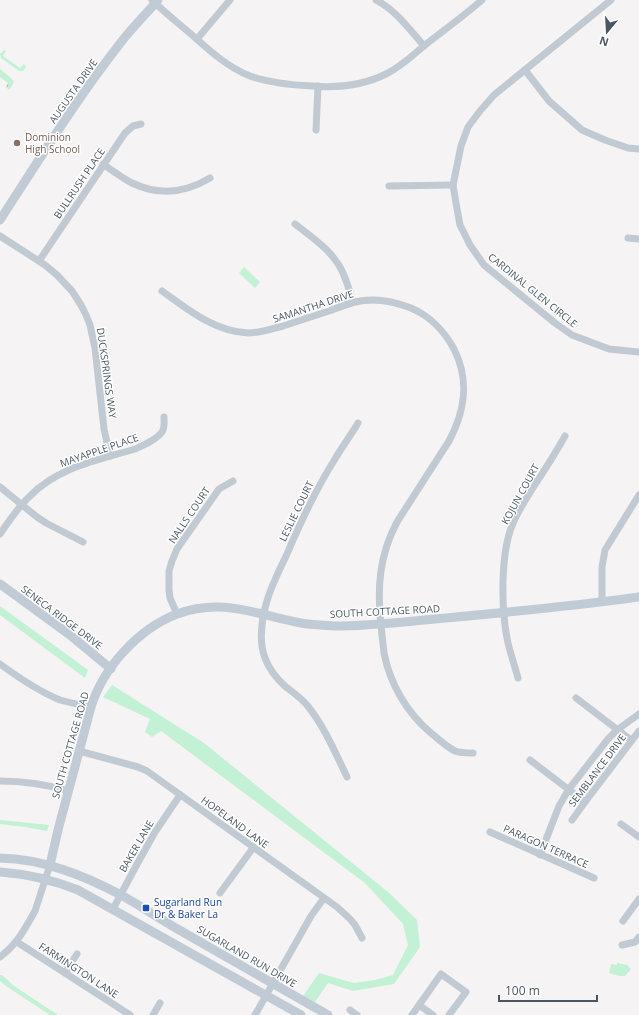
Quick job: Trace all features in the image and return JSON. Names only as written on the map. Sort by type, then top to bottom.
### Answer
[{"type":"street","points":[[197,39],[230,0]]},
{"type":"street","points":[[376,0],[390,9],[405,23],[424,46]]},
{"type":"street","points":[[155,1],[228,65],[246,74],[273,83],[334,86],[355,84],[378,78],[394,70],[482,0]]},
{"type":"street","name":"CARDINAL GLEN CIRCLE","points":[[611,0],[494,95],[480,111],[468,127],[461,146],[453,185],[460,225],[470,245],[484,265],[572,335],[609,349],[639,352]]},
{"type":"street","name":"AUGUSTA DRIVE","points":[[0,220],[94,78],[122,40],[155,1]]},
{"type":"street","points":[[525,70],[549,101],[582,130],[628,148],[639,149]]},
{"type":"street","points":[[316,130],[318,86]]},
{"type":"street","name":"BULLRUSH PLACE","points":[[39,261],[124,133],[134,126],[141,124]]},
{"type":"street","points":[[103,164],[133,183],[153,190],[175,191],[186,189],[201,184],[210,178]]},
{"type":"street","points":[[389,186],[453,185]]},
{"type":"street","points":[[295,224],[324,247],[336,262],[342,271],[353,302]]},
{"type":"street","name":"DUCKSPRINGS WAY","points":[[0,236],[39,261],[57,276],[72,292],[81,305],[90,325],[95,348],[104,429],[110,456]]},
{"type":"street","points":[[628,238],[639,239]]},
{"type":"street","name":"SAMANTHA DRIVE","points":[[162,291],[207,321],[232,330],[246,333],[264,332],[353,302],[371,300],[394,302],[426,316],[435,324],[451,344],[461,366],[464,382],[463,408],[455,430],[397,522],[385,549],[381,567],[379,604],[384,652],[389,672],[396,690],[407,708],[421,725],[456,752],[473,753]]},
{"type":"street","name":"MAYAPPLE PLACE","points":[[0,534],[22,505],[37,489],[56,476],[70,469],[145,445],[163,431],[164,417]]},
{"type":"street","name":"LESLIE COURT","points":[[346,777],[330,742],[314,716],[301,699],[282,683],[268,664],[261,641],[264,614],[275,579],[309,507],[334,460],[358,424]]},
{"type":"street","name":"KOJUN COURT","points":[[518,678],[508,643],[504,613],[503,598],[505,556],[508,538],[513,522],[565,436]]},
{"type":"street","name":"NALLS COURT","points":[[177,614],[170,598],[169,590],[169,570],[177,549],[218,489],[233,481]]},
{"type":"street","points":[[0,487],[46,523],[83,542]]},
{"type":"street","points":[[602,602],[602,567],[605,550],[639,495]]},
{"type":"street","name":"SENECA RIDGE DRIVE","points":[[0,584],[70,635],[111,668]]},
{"type":"street","name":"SOUTH COTTAGE ROAD","points":[[50,865],[91,707],[100,684],[125,650],[139,637],[177,614],[205,607],[237,608],[301,623],[335,626],[381,624],[504,613],[639,597]]},
{"type":"street","name":"SOUTH COTTAGE ROAD","points":[[602,602],[639,602]]},
{"type":"street","points":[[0,664],[41,692],[61,700],[91,707]]},
{"type":"street","points":[[576,698],[632,740]]},
{"type":"street","points":[[540,854],[559,806],[569,789],[608,739],[639,714]]},
{"type":"street","name":"SEMBLANCE DRIVE","points":[[572,820],[639,731]]},
{"type":"street","name":"HOPELAND LANE","points":[[79,751],[138,767],[147,771],[337,907],[355,925],[362,938]]},
{"type":"street","points":[[530,760],[585,802]]},
{"type":"street","points":[[0,781],[27,782],[69,791]]},
{"type":"street","name":"BAKER LANE","points":[[113,909],[155,832],[180,794]]},
{"type":"street","points":[[621,824],[639,837]]},
{"type":"street","name":"PARAGON TERRACE","points":[[490,832],[594,878]]},
{"type":"street","points":[[220,893],[253,848]]},
{"type":"street","name":"SUGARLAND RUN DRIVE","points":[[0,858],[17,859],[50,865],[76,874],[121,895],[328,1015]]},
{"type":"street","points":[[0,957],[17,942],[35,911],[50,865]]},
{"type":"street","points":[[0,872],[54,881],[78,890],[301,1015]]},
{"type":"street","points":[[255,1015],[310,916],[324,898]]},
{"type":"street","points":[[623,920],[639,899]]},
{"type":"street","points":[[622,945],[635,942],[639,937]]},
{"type":"street","name":"FARMINGTON LANE","points":[[17,942],[130,1015]]},
{"type":"street","points":[[65,973],[77,954]]},
{"type":"street","points":[[412,1015],[441,974],[466,992],[449,1015]]},
{"type":"street","points":[[153,1015],[160,1003]]},
{"type":"street","points":[[419,1005],[433,1015]]},
{"type":"street","points":[[350,1010],[357,1015]]},
{"type":"green space","points":[[4,50],[6,51],[3,56],[20,68],[24,64],[26,67],[23,71],[19,71],[1,58],[0,54]]},
{"type":"green space","points":[[0,69],[14,81],[9,90],[6,87],[8,83],[0,77]]},
{"type":"green space","points":[[244,267],[260,282],[255,288],[239,273]]},
{"type":"green space","points":[[0,606],[88,670],[85,678],[0,615]]},
{"type":"green space","points":[[112,685],[204,743],[388,892],[417,920],[420,947],[394,984],[353,991],[328,983],[315,1002],[303,996],[319,973],[354,983],[375,980],[393,975],[408,945],[403,924],[365,883],[161,731],[152,737],[145,732],[150,719],[103,697]]},
{"type":"green space","points":[[0,820],[49,825],[47,831],[0,824]]},
{"type":"green space","points":[[617,963],[627,965],[631,969],[625,976],[609,973],[611,964],[617,965]]},
{"type":"green space","points":[[0,975],[58,1015],[50,1015],[6,986],[0,981]]},
{"type":"place","name":"Dominion High School","points":[[17,143]]},
{"type":"place","name":"Sugarland Run Dr & Baker La","points":[[146,908]]}]
